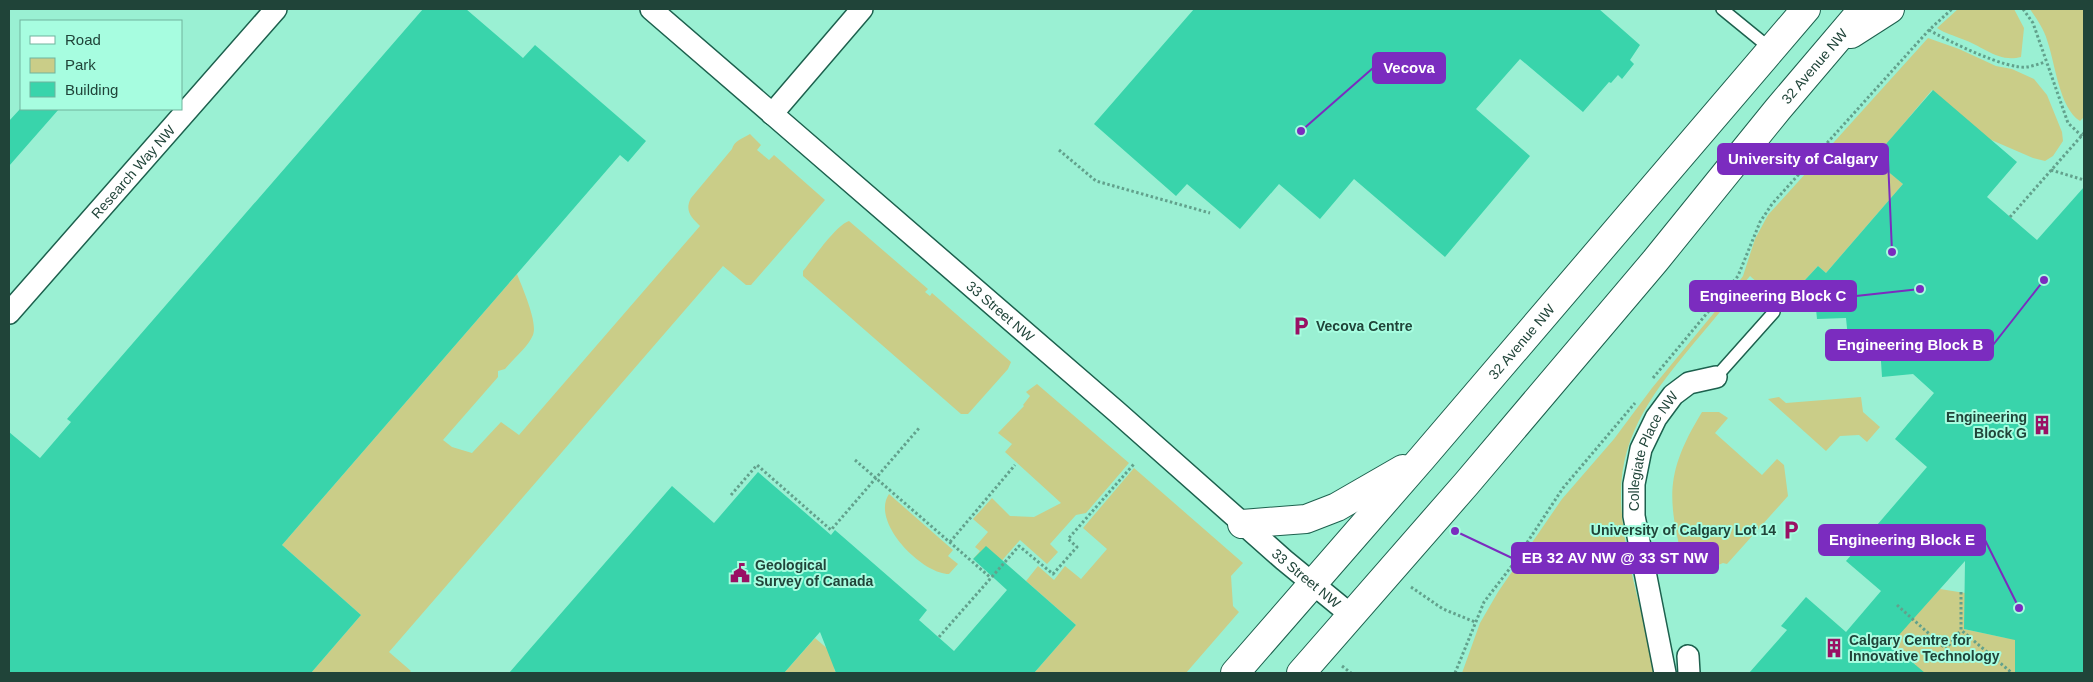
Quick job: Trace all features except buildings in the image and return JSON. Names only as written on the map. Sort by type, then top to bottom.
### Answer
[{"type":"main road","name":"32 Avenue NW","points":[[1235,673],[1423,457],[1806,9]]},
{"type":"main road","name":"32 Avenue NW","points":[[1302,673],[1480,468],[1655,261],[1830,46],[1863,9]]},
{"type":"main road","points":[[1830,46],[1890,9]]},
{"type":"main road","points":[[1242,524],[1306,519],[1337,508],[1423,457]]},
{"type":"street","name":"Research Way NW","points":[[9,313],[276,9]]},
{"type":"street","name":"33 Street NW","points":[[651,9],[1109,406],[1242,524],[1351,615]]},
{"type":"street","points":[[772,114],[862,9]]},
{"type":"street","name":"Collegiate Place NW","points":[[1665,673],[1634,516],[1634,484],[1642,449],[1656,418],[1673,395],[1689,384],[1716,377]]},
{"type":"lane","points":[[1722,9],[1772,49]]},
{"type":"lane","points":[[1716,377],[1774,312]]},
{"type":"path","points":[[1650,382],[1738,276],[1760,222],[1772,204],[1929,30],[1952,9]]},
{"type":"path","points":[[2010,217],[2083,136],[2068,123],[2045,62],[2033,23],[2023,9]]},
{"type":"path","points":[[1929,30],[1946,40],[1994,60],[2025,68],[2045,62]]},
{"type":"path","points":[[1059,150],[1096,181],[1210,213]]},
{"type":"path","points":[[2051,170],[2084,180]]},
{"type":"path","points":[[1455,673],[1484,602],[1511,567],[1563,488],[1636,402]]},
{"type":"path","points":[[731,495],[756,465],[831,530],[920,427]]},
{"type":"path","points":[[855,460],[991,578]]},
{"type":"path","points":[[938,637],[1019,546],[1053,574],[1077,546],[1068,539],[1134,464]]},
{"type":"path","points":[[950,542],[1016,466]]},
{"type":"path","points":[[1411,586],[1443,609],[1475,622]]},
{"type":"path","points":[[1897,605],[1946,649],[1961,630],[1961,592]]},
{"type":"path","points":[[1961,630],[2012,673]]},
{"type":"green space","points":[[1958,9],[2014,9],[2024,28],[2021,57],[2005,58],[1998,56],[1937,28]]},
{"type":"green space","points":[[2030,9],[2084,9],[2084,117],[2080,121],[2073,115],[2062,95],[2046,36]]},
{"type":"green space","points":[[1928,38],[1959,49],[1996,66],[2012,69],[2034,79],[2047,95],[2062,132],[2063,141],[2053,156],[2045,161],[2033,158],[1989,139],[1932,90],[1874,159],[1903,184],[1826,273],[1818,266],[1805,280],[1811,286],[1806,292],[1770,294],[1750,276],[1666,377],[1643,413],[1627,452],[1622,474],[1621,497],[1628,556],[1654,673],[1462,673],[1480,623],[1498,592],[1562,499],[1614,439],[1652,388],[1743,276],[1755,239],[1768,215]]},
{"type":"green space","points":[[750,134],[761,145],[757,150],[769,160],[774,155],[825,200],[751,285],[746,285],[723,266],[389,652],[411,671],[409,673],[311,673],[361,615],[282,545],[517,274],[531,313],[534,329],[533,335],[505,369],[498,371],[498,377],[443,440],[452,447],[472,453],[501,422],[519,435],[700,226],[692,217],[688,207],[691,198],[735,144]]},
{"type":"green space","points":[[849,221],[928,289],[925,292],[930,296],[932,293],[1011,362],[1008,369],[968,414],[961,414],[803,276],[803,271],[825,243],[838,229]]},
{"type":"green space","points":[[1037,384],[1129,463],[1086,513],[1076,515],[1050,544],[1058,552],[1047,564],[1020,540],[991,573],[974,558],[980,551],[975,547],[988,532],[973,519],[992,498],[1010,516],[1034,517],[1061,503],[1005,452],[1012,444],[998,433],[1024,406],[1030,396],[1026,392]]},
{"type":"green space","points":[[1779,397],[1786,403],[1861,397],[1863,412],[1880,427],[1867,442],[1859,435],[1840,436],[1826,451],[1768,399]]},
{"type":"green space","points":[[1702,412],[1719,412],[1728,418],[1715,433],[1762,475],[1777,459],[1784,465],[1788,496],[1727,564],[1723,563],[1711,568],[1684,565],[1678,542],[1672,503],[1673,486],[1681,452]]},
{"type":"green space","points":[[1134,468],[1243,563],[1231,576],[1233,606],[1239,612],[1186,673],[1034,673],[1076,625],[1026,581],[1038,566],[1054,580],[1065,566],[1081,579],[1107,549],[1083,528]]},
{"type":"green space","points":[[889,494],[953,550],[948,556],[958,564],[949,574],[938,572],[913,556],[893,532],[887,518],[885,505]]},
{"type":"green space","points":[[1940,589],[1965,593],[1964,629],[2006,638],[2009,636],[2015,637],[2015,673],[1909,673],[1916,665],[1871,626],[1892,601],[1913,619]]},
{"type":"green space","points":[[815,638],[843,662],[836,665],[834,669],[836,673],[784,673]]},
{"type":"place","name":"Vecova","points":[[1301,131]]},
{"type":"place","name":"University of Calgary","points":[[1892,252]]},
{"type":"place","name":"Engineering Block B","points":[[2044,280]]},
{"type":"place","name":"Engineering Block C","points":[[1920,289]]},
{"type":"place","name":"Vecova Centre","points":[[1301,326]]},
{"type":"place","name":"Engineering Block G","points":[[2042,425]]},
{"type":"place","name":"University of Calgary Lot 14","points":[[1791,530]]},
{"type":"place","name":"EB 32 AV NW @ 33 ST NW","points":[[1455,531]]},
{"type":"place","name":"Geological Survey of Canada","points":[[740,573]]},
{"type":"place","name":"Engineering Block E","points":[[2019,608]]},
{"type":"place","name":"Calgary Centre for Innovative Technology","points":[[1834,648]]}]
